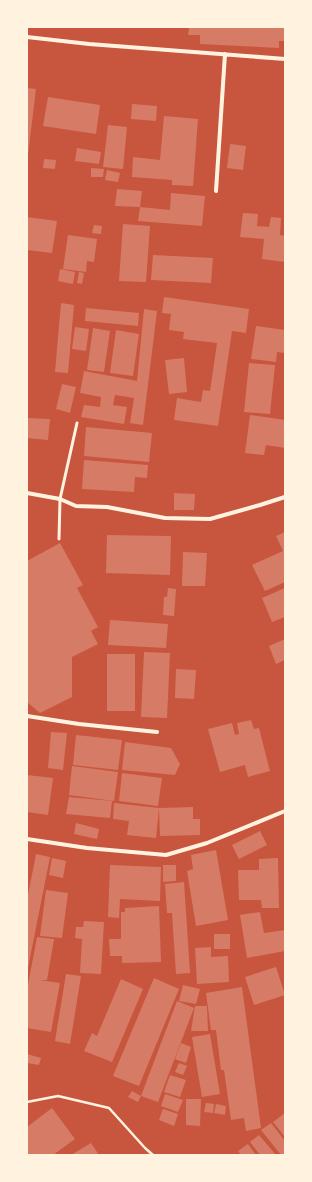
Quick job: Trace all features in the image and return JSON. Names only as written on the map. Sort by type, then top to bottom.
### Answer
[{"type":"street","points":[[27,37],[89,44],[285,59]]},
{"type":"street","points":[[216,191],[225,54]]},
{"type":"street","points":[[27,493],[60,499],[76,506],[107,507],[164,518],[210,519],[285,497]]},
{"type":"street","points":[[27,716],[79,724],[157,732]]},
{"type":"street","points":[[27,839],[107,850],[166,855],[207,843],[285,811]]},
{"type":"lane","points":[[59,539],[60,499],[77,423]]},
{"type":"path","points":[[27,1102],[58,1096],[109,1108],[153,1155]]},
{"type":"building","points":[[189,27],[285,27],[285,41],[279,41],[279,48],[200,44],[200,35],[188,35]]},
{"type":"building","points":[[27,88],[36,89],[28,155],[27,154]]},
{"type":"building","points":[[48,97],[100,105],[96,134],[43,126]]},
{"type":"building","points":[[132,104],[157,106],[156,121],[131,119]]},
{"type":"building","points":[[164,116],[198,119],[193,186],[172,185],[172,180],[132,177],[133,157],[160,160]]},
{"type":"building","points":[[108,125],[127,127],[123,169],[103,167]]},
{"type":"building","points":[[230,144],[246,146],[243,170],[227,168]]},
{"type":"building","points":[[77,148],[101,152],[99,164],[75,161]]},
{"type":"building","points":[[44,159],[56,160],[55,169],[43,168]]},
{"type":"building","points":[[91,168],[104,169],[103,177],[91,177]]},
{"type":"building","points":[[107,170],[120,173],[118,182],[105,180]]},
{"type":"building","points":[[117,189],[142,191],[140,207],[115,206]]},
{"type":"building","points":[[171,193],[205,196],[202,226],[138,221],[140,207],[170,210]]},
{"type":"building","points":[[243,213],[258,214],[257,226],[269,227],[271,217],[281,218],[280,235],[285,236],[285,262],[262,259],[264,239],[240,237]]},
{"type":"building","points":[[27,217],[57,221],[52,253],[27,250]]},
{"type":"building","points":[[123,224],[150,226],[146,282],[119,281]]},
{"type":"building","points":[[94,225],[102,226],[101,234],[92,233]]},
{"type":"building","points":[[68,235],[97,239],[94,262],[87,261],[86,272],[63,269]]},
{"type":"building","points":[[153,255],[213,258],[211,283],[151,280]]},
{"type":"building","points":[[60,269],[75,272],[73,284],[58,281]]},
{"type":"building","points":[[79,272],[84,273],[82,284],[77,283]]},
{"type":"building","points":[[164,297],[249,309],[246,333],[232,331],[218,426],[174,420],[177,398],[201,402],[203,390],[210,391],[217,343],[183,339],[184,332],[169,330],[171,314],[162,313]]},
{"type":"building","points":[[61,303],[74,305],[68,373],[55,372]]},
{"type":"building","points":[[86,308],[139,313],[138,326],[85,321]]},
{"type":"building","points":[[144,309],[157,311],[143,425],[130,423],[134,398],[115,395],[113,405],[127,407],[124,424],[81,417],[84,405],[100,407],[101,397],[80,393],[84,371],[137,381]]},
{"type":"building","points":[[256,326],[285,330],[285,353],[277,352],[276,362],[251,359]]},
{"type":"building","points":[[75,327],[89,329],[86,351],[72,349]]},
{"type":"building","points":[[93,328],[110,331],[104,372],[87,370]]},
{"type":"building","points":[[116,330],[139,334],[133,376],[110,373]]},
{"type":"building","points":[[184,358],[187,392],[169,394],[165,360]]},
{"type":"building","points":[[249,363],[275,365],[270,414],[244,412]]},
{"type":"building","points":[[62,384],[76,387],[70,413],[56,409]]},
{"type":"building","points":[[250,415],[285,420],[285,448],[266,445],[264,455],[245,453]]},
{"type":"building","points":[[27,418],[50,419],[48,440],[27,438]]},
{"type":"building","points":[[86,427],[152,433],[149,462],[84,456]]},
{"type":"building","points":[[84,460],[148,465],[147,478],[135,477],[134,492],[82,489]]},
{"type":"building","points":[[174,493],[195,494],[194,510],[174,510]]},
{"type":"building","points":[[285,532],[285,582],[265,591],[252,565],[283,551],[276,536]]},
{"type":"building","points":[[107,535],[171,536],[170,575],[106,573]]},
{"type":"building","points":[[60,543],[83,585],[77,588],[98,627],[91,631],[98,644],[72,657],[72,697],[40,713],[27,702],[27,561]]},
{"type":"building","points":[[183,552],[207,553],[205,586],[182,586]]},
{"type":"building","points":[[168,588],[176,589],[174,616],[163,615],[164,597],[167,597]]},
{"type":"building","points":[[285,588],[285,617],[272,622],[262,598]]},
{"type":"building","points":[[110,620],[168,624],[166,648],[108,645]]},
{"type":"building","points":[[285,639],[285,660],[276,664],[269,646]]},
{"type":"building","points":[[144,652],[170,653],[167,718],[141,717]]},
{"type":"building","points":[[107,654],[135,654],[135,711],[107,711]]},
{"type":"building","points":[[176,669],[196,670],[194,699],[175,698]]},
{"type":"building","points":[[251,720],[254,729],[259,728],[270,771],[248,777],[245,765],[220,772],[208,729],[232,723],[235,735],[239,734],[237,723]]},
{"type":"building","points":[[51,732],[67,733],[63,770],[48,768]]},
{"type":"building","points":[[76,735],[122,740],[118,770],[73,765]]},
{"type":"building","points":[[125,742],[171,748],[180,764],[175,775],[122,770]]},
{"type":"building","points":[[72,766],[118,772],[114,801],[69,795]]},
{"type":"building","points":[[122,773],[162,778],[158,806],[119,801]]},
{"type":"building","points":[[27,775],[53,778],[48,815],[27,812]]},
{"type":"building","points":[[69,797],[112,801],[110,818],[66,814]]},
{"type":"building","points":[[114,803],[159,808],[156,838],[127,835],[129,821],[113,819]]},
{"type":"building","points":[[193,807],[193,819],[200,819],[200,835],[160,836],[159,808]]},
{"type":"building","points":[[76,823],[99,829],[97,839],[74,834]]},
{"type":"building","points":[[260,831],[267,845],[239,859],[232,845]]},
{"type":"building","points":[[216,850],[228,920],[196,926],[187,871],[193,869],[191,855]]},
{"type":"building","points":[[36,854],[50,857],[28,968],[27,900]]},
{"type":"building","points":[[52,858],[66,861],[63,878],[49,875]]},
{"type":"building","points":[[278,858],[279,908],[262,908],[261,900],[239,900],[238,870],[259,870],[259,859]]},
{"type":"building","points":[[110,865],[161,867],[160,901],[120,899],[119,918],[108,917]]},
{"type":"building","points":[[163,865],[176,865],[176,881],[163,882]]},
{"type":"building","points":[[184,882],[190,973],[176,974],[172,913],[167,913],[165,884]]},
{"type":"building","points":[[46,890],[68,893],[62,938],[40,936]]},
{"type":"building","points":[[159,906],[161,962],[122,963],[122,956],[110,956],[109,939],[121,939],[121,912],[125,912],[125,908]]},
{"type":"building","points":[[260,912],[264,933],[285,930],[285,951],[247,958],[240,915]]},
{"type":"building","points":[[84,921],[104,922],[101,974],[80,973],[82,939],[75,938],[76,927],[83,927]]},
{"type":"building","points":[[214,934],[230,934],[230,949],[214,949]]},
{"type":"building","points":[[37,937],[54,939],[47,980],[40,980],[60,983],[51,1032],[27,1028],[27,990]]},
{"type":"building","points":[[211,947],[211,957],[228,956],[229,982],[197,984],[195,948]]},
{"type":"building","points":[[276,967],[285,995],[254,1005],[245,977]]},
{"type":"building","points":[[66,974],[81,976],[70,1044],[55,1041]]},
{"type":"building","points":[[154,978],[179,989],[139,1086],[113,1076]]},
{"type":"building","points":[[121,979],[143,989],[112,1062],[84,1051],[92,1033],[97,1036]]},
{"type":"building","points":[[183,985],[200,989],[196,1004],[179,1001]]},
{"type":"building","points":[[242,987],[261,1128],[246,1131],[244,1118],[231,1120],[224,1070],[221,1070],[216,1030],[211,1030],[206,993]]},
{"type":"building","points":[[177,1001],[194,1008],[158,1102],[141,1096]]},
{"type":"building","points":[[195,1006],[207,1006],[208,1031],[191,1031]]},
{"type":"building","points":[[210,1034],[220,1094],[202,1097],[192,1037]]},
{"type":"building","points":[[181,1043],[191,1047],[186,1063],[175,1059]]},
{"type":"building","points":[[27,1054],[41,1058],[39,1065],[27,1063]]},
{"type":"building","points":[[179,1063],[187,1066],[183,1075],[175,1072]]},
{"type":"building","points":[[170,1075],[186,1080],[180,1097],[164,1092]]},
{"type":"building","points":[[132,1091],[141,1096],[138,1102],[128,1097]]},
{"type":"building","points":[[165,1094],[183,1100],[178,1112],[161,1106]]},
{"type":"building","points":[[186,1099],[201,1099],[200,1126],[186,1125]]},
{"type":"building","points":[[206,1103],[214,1104],[213,1113],[204,1112]]},
{"type":"building","points":[[216,1104],[226,1106],[225,1115],[214,1113]]},
{"type":"building","points":[[52,1108],[75,1139],[53,1155],[27,1155],[27,1127]]},
{"type":"building","points":[[163,1109],[178,1114],[174,1126],[159,1120]]},
{"type":"building","points":[[285,1113],[285,1137],[273,1122]]},
{"type":"building","points":[[271,1123],[285,1141],[285,1155],[281,1155],[261,1130]]},
{"type":"building","points":[[259,1135],[276,1155],[260,1155],[250,1142]]},
{"type":"building","points":[[91,1143],[99,1155],[71,1155]]},
{"type":"building","points":[[248,1144],[256,1155],[241,1155],[238,1151]]}]
